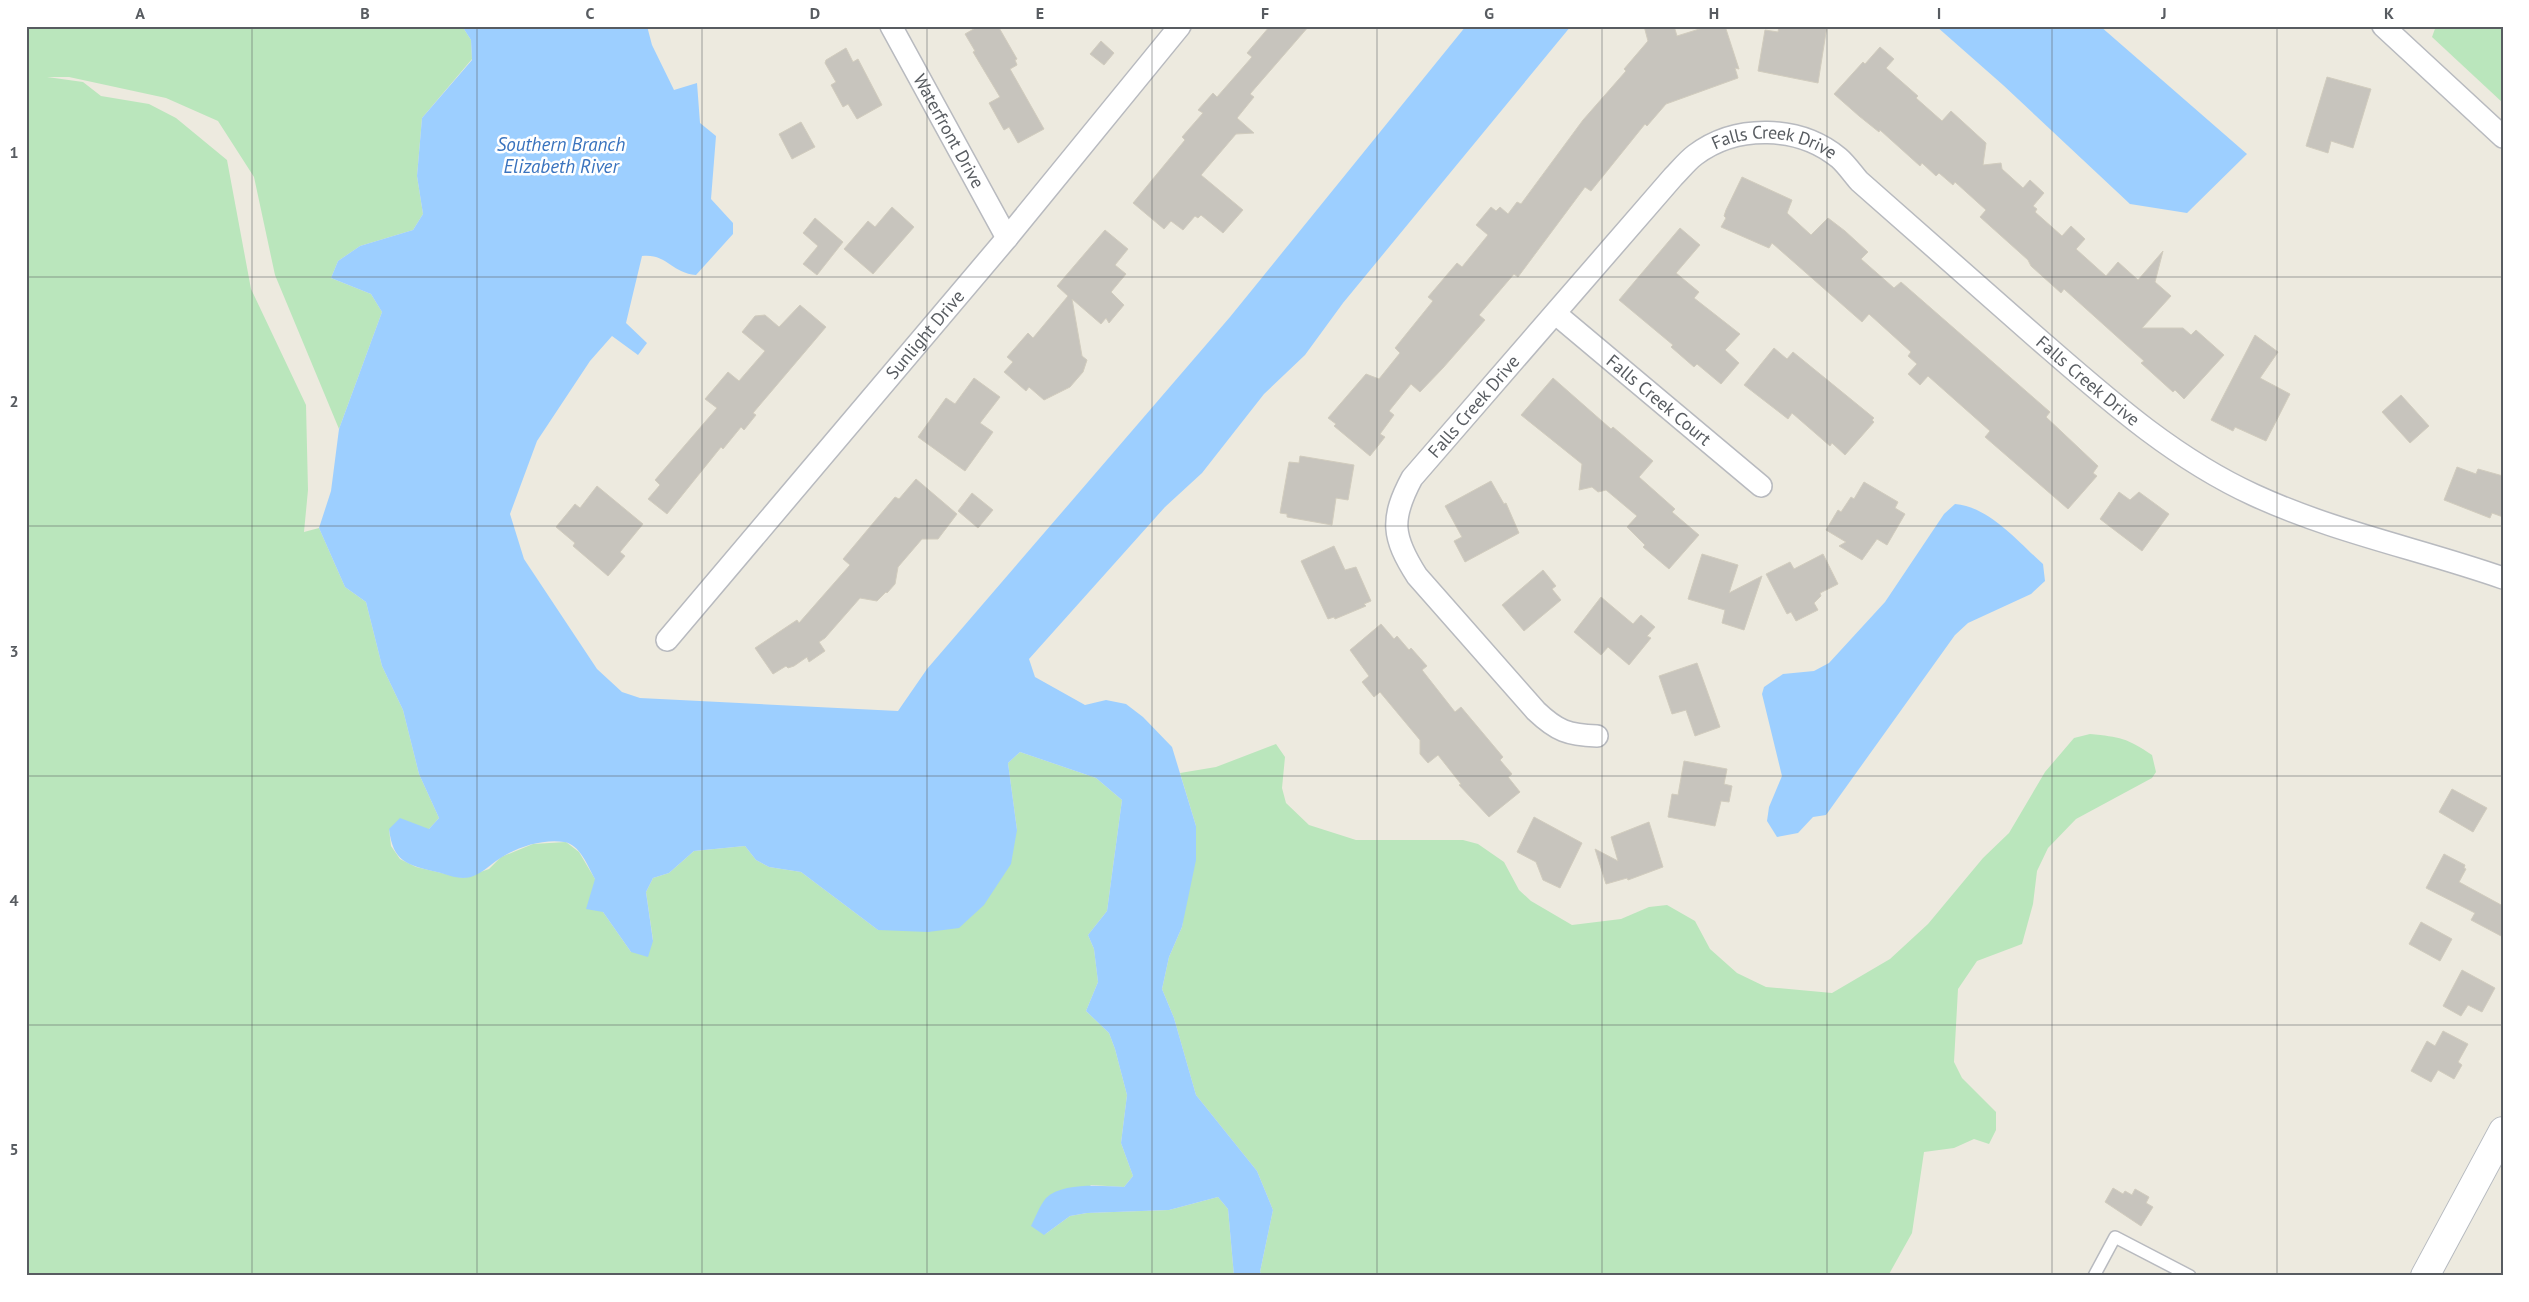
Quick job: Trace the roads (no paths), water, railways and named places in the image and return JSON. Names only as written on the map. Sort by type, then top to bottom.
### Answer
[{"type":"street","name":"Waterfront Drive","points":[[891,26],[1006,238]]},
{"type":"street","name":"Sunlight Drive","points":[[667,640],[1006,238],[1180,26]]},
{"type":"street","points":[[2382,26],[2503,137]]},
{"type":"street","name":"Falls Creek Drive","points":[[1597,736],[1572,735],[1552,725],[1536,711],[1417,576],[1403,554],[1396,528],[1399,502],[1412,478],[1673,177],[1695,155],[1722,140],[1752,132],[1783,133],[1813,142],[1838,158],[1859,181],[2119,410],[2183,457],[2253,495],[2326,526],[2458,562],[2503,578]]},
{"type":"street","name":"Falls Creek Court","points":[[1556,314],[1761,486]]},
{"type":"street","points":[[2426,1276],[2503,1131]]},
{"type":"lane","points":[[2094,1276],[2115,1237],[2190,1276]]},
{"type":"water","name":"Southern Branch Elizabeth River","points":[[462,26],[647,26],[652,45],[674,90],[697,83],[700,123],[716,136],[711,199],[733,223],[733,234],[696,275],[681,271],[657,257],[642,256],[626,323],[647,343],[638,355],[612,336],[590,361],[537,441],[510,514],[524,559],[597,669],[622,692],[640,698],[898,711],[927,669],[1230,317],[1466,26],[1571,26],[1343,303],[1305,355],[1264,394],[1202,473],[1165,507],[1029,659],[1035,677],[1085,705],[1106,700],[1126,704],[1143,717],[1172,747],[1196,826],[1196,860],[1182,927],[1169,957],[1162,989],[1174,1018],[1196,1095],[1257,1171],[1273,1210],[1260,1272],[1264,1276],[1234,1276],[1228,1209],[1218,1197],[1169,1210],[1087,1213],[1070,1216],[1044,1235],[1031,1226],[1046,1198],[1053,1193],[1062,1189],[1083,1186],[1124,1187],[1133,1176],[1121,1143],[1127,1095],[1115,1049],[1109,1033],[1086,1011],[1098,982],[1094,949],[1088,935],[1107,911],[1122,800],[1096,778],[1020,752],[1008,763],[1017,830],[1011,864],[984,905],[959,928],[928,932],[878,930],[801,872],[769,867],[756,860],[745,846],[694,851],[669,873],[653,878],[646,892],[653,941],[648,957],[631,952],[603,912],[586,909],[595,879],[579,851],[570,844],[556,841],[524,847],[502,857],[474,876],[463,878],[417,867],[403,860],[394,849],[389,829],[400,818],[429,829],[439,818],[419,774],[403,710],[382,666],[366,602],[345,587],[319,528],[331,491],[339,429],[382,312],[371,294],[331,278],[338,261],[360,246],[413,230],[423,214],[417,176],[422,118],[472,60],[471,40]]},
{"type":"water","points":[[1936,26],[2100,26],[2247,154],[2187,213],[2130,204],[2003,85]]},
{"type":"water","points":[[1955,504],[1980,512],[2003,527],[2043,564],[2045,581],[2031,594],[1968,623],[1955,635],[1826,815],[1813,817],[1798,833],[1777,837],[1767,821],[1769,807],[1782,776],[1762,694],[1764,687],[1783,674],[1814,671],[1829,663],[1885,602],[1944,514]]}]
